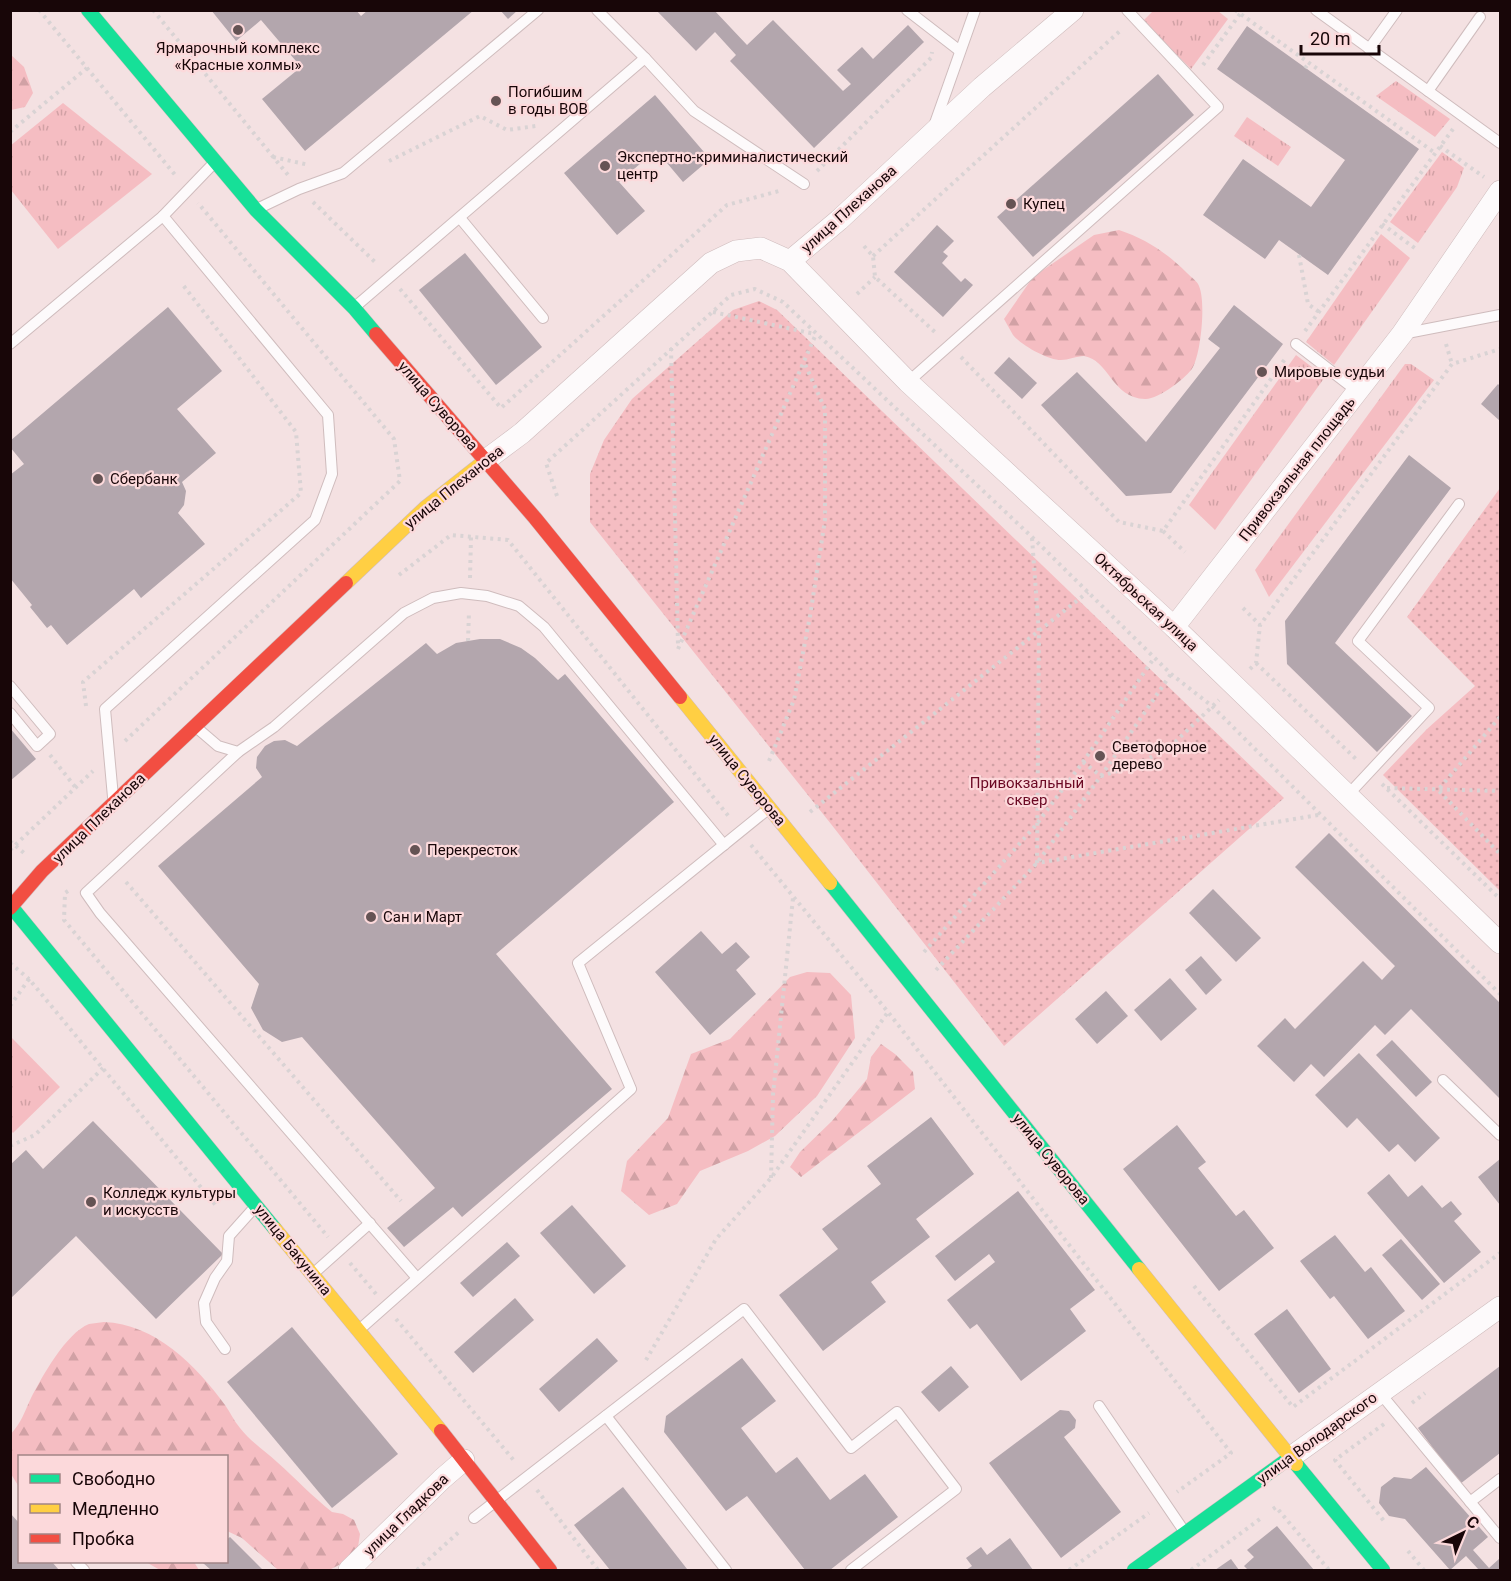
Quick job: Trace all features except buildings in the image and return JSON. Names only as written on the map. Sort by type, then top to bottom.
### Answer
[{"type":"main road","name":"улица Суворова","points":[[88,10],[256,210],[354,308],[486,460],[1383,1570]]},
{"type":"main road","name":"улица Плеханова","points":[[11,906],[42,871],[425,508],[486,460]]},
{"type":"main road","name":"улица Бакунина","points":[[11,906],[464,1460],[550,1570]]},
{"type":"main road","name":"улица Володарского","points":[[1134,1570],[1291,1457]]},
{"type":"street","name":"улица Плеханова","points":[[486,460],[522,433],[711,263],[736,251],[761,248],[790,261],[839,220],[981,87],[1072,10]]},
{"type":"street","name":"Привокзальная площадь","points":[[1174,627],[1402,334],[1496,187]]},
{"type":"street","name":"Октябрьская улица","points":[[790,261],[908,382],[1174,627],[1500,943]]},
{"type":"street","name":"улица Володарского","points":[[1291,1457],[1500,1306]]},
{"type":"street","name":"улица Гладкова","points":[[349,1570],[464,1460]]},
{"type":"lane","points":[[256,210],[299,189],[343,172],[538,10]]},
{"type":"lane","points":[[597,10],[694,111],[804,184]]},
{"type":"lane","points":[[907,10],[960,51]]},
{"type":"lane","points":[[931,134],[975,10]]},
{"type":"lane","points":[[1316,10],[1500,143]]},
{"type":"lane","points":[[1369,49],[1397,10]]},
{"type":"lane","points":[[908,382],[1218,107],[1130,15]]},
{"type":"lane","points":[[1428,91],[1480,16]]},
{"type":"lane","points":[[354,308],[645,58]]},
{"type":"lane","points":[[10,344],[163,216],[215,162]]},
{"type":"lane","points":[[114,803],[105,709],[315,520],[332,474],[328,416],[163,216]]},
{"type":"lane","points":[[460,218],[543,318]]},
{"type":"lane","points":[[1402,334],[1500,315]]},
{"type":"lane","points":[[1296,344],[1358,391]]},
{"type":"lane","points":[[1347,796],[1429,708],[1358,641],[1459,504]]},
{"type":"lane","points":[[417,1278],[100,913],[86,893],[238,752],[274,727],[404,613],[433,598],[461,593],[487,596],[519,606],[544,627],[724,845]]},
{"type":"lane","points":[[10,686],[50,734],[37,746],[10,712]]},
{"type":"lane","points":[[195,726],[218,746],[238,752]]},
{"type":"lane","points":[[358,1330],[631,1089],[578,963],[769,808]]},
{"type":"lane","points":[[1443,1080],[1500,1135]]},
{"type":"lane","points":[[225,1349],[206,1322],[204,1303],[226,1260],[230,1236],[256,1205]]},
{"type":"lane","points":[[312,1274],[370,1223]]},
{"type":"lane","points":[[474,1518],[744,1309],[851,1448],[897,1412],[956,1489],[851,1570]]},
{"type":"lane","points":[[1380,1393],[1500,1538]]},
{"type":"lane","points":[[1099,1406],[1186,1533]]},
{"type":"lane","points":[[606,1416],[726,1570]]},
{"type":"lane","points":[[1470,1502],[1500,1479]]},
{"type":"path","points":[[10,850],[400,481],[394,439],[39,10]]},
{"type":"path","points":[[153,10],[299,189],[391,278],[501,408],[727,205],[804,184],[931,58],[936,33]]},
{"type":"path","points":[[1235,10],[1435,153]]},
{"type":"path","points":[[1192,80],[1240,14]]},
{"type":"path","points":[[873,256],[1130,15]]},
{"type":"path","points":[[1305,68],[1309,63]]},
{"type":"path","points":[[10,132],[87,68]]},
{"type":"path","points":[[387,161],[480,116],[507,129],[543,126]]},
{"type":"path","points":[[1163,531],[1382,224],[1457,123]]},
{"type":"path","points":[[1440,146],[1496,187]]},
{"type":"path","points":[[273,157],[343,172]]},
{"type":"path","points":[[1382,224],[1416,249]]},
{"type":"path","points":[[864,246],[873,256],[875,277],[950,345],[1119,522],[1163,531],[1185,552]]},
{"type":"path","points":[[1299,255],[1308,304],[1319,312]]},
{"type":"path","points":[[857,294],[875,277]]},
{"type":"path","points":[[87,715],[83,682],[302,493],[296,432],[183,285]]},
{"type":"path","points":[[546,463],[731,295],[755,289],[783,302],[1032,537],[1154,658],[1212,706],[1500,994]]},
{"type":"path","points":[[713,312],[816,334]]},
{"type":"path","points":[[671,348],[678,649],[816,334]]},
{"type":"path","points":[[1446,343],[1452,364]]},
{"type":"path","points":[[1256,663],[1260,625],[1452,364],[1500,349]]},
{"type":"path","points":[[769,762],[794,700],[825,520],[825,409],[804,362]]},
{"type":"path","points":[[394,579],[451,535],[508,540],[793,897],[888,1012],[1231,1453]]},
{"type":"path","points":[[1032,537],[1039,633],[1037,862]]},
{"type":"path","points":[[810,812],[1089,592]]},
{"type":"path","points":[[1243,608],[1260,625]]},
{"type":"path","points":[[922,954],[1036,825],[1083,762],[1154,658]]},
{"type":"path","points":[[936,970],[1037,862],[1101,776],[1171,674]]},
{"type":"path","points":[[1101,776],[1138,765],[1173,744],[1234,685]]},
{"type":"path","points":[[1438,790],[1500,717]]},
{"type":"path","points":[[41,742],[76,788]]},
{"type":"path","points":[[1083,762],[1101,776]]},
{"type":"path","points":[[1386,788],[1500,791]]},
{"type":"path","points":[[1438,790],[1500,854]]},
{"type":"path","points":[[1037,862],[1319,815]]},
{"type":"path","points":[[113,867],[401,1201]]},
{"type":"path","points":[[73,886],[65,893],[64,920],[527,1477],[598,1570]]},
{"type":"path","points":[[771,1178],[773,1095],[793,897]]},
{"type":"path","points":[[10,1006],[29,979],[236,1229]]},
{"type":"path","points":[[645,1363],[716,1239],[771,1178],[888,1012]]},
{"type":"path","points":[[10,1146],[35,1135],[103,1068]]},
{"type":"path","points":[[1293,1407],[1500,1253]]},
{"type":"path","points":[[1387,1524],[1335,1460],[1432,1388]]},
{"type":"path","points":[[1191,1570],[1276,1507],[1329,1570]]},
{"type":"path","points":[[417,1570],[474,1518]]},
{"type":"path","points":[[1402,1543],[1424,1570]]},
{"type":"green space","points":[[1154,10],[1218,11],[1228,19],[1191,69],[1143,21]]},
{"type":"green space","points":[[10,54],[24,67],[33,93],[25,107],[11,110]]},
{"type":"green space","points":[[1396,81],[1450,119],[1435,137],[1376,96]]},
{"type":"green space","points":[[63,103],[152,174],[58,249],[11,190],[10,146]]},
{"type":"green space","points":[[1247,117],[1291,147],[1278,166],[1234,136]]},
{"type":"green space","points":[[1442,152],[1464,168],[1457,187],[1418,243],[1390,222]]},
{"type":"green space","points":[[1119,230],[1147,242],[1164,253],[1196,281],[1201,293],[1202,327],[1193,367],[1171,388],[1157,396],[1145,399],[1125,392],[1092,359],[1084,356],[1064,360],[1056,359],[1035,351],[1013,335],[1004,319],[1033,277],[1094,235]]},
{"type":"green space","points":[[1381,234],[1410,258],[1334,365],[1306,342]]},
{"type":"green space","name":"Привокзальный сквер","points":[[759,301],[777,310],[1284,798],[1004,1046],[831,824],[590,522],[590,474],[604,440],[632,399],[733,310]]},
{"type":"green space","points":[[1296,355],[1325,377],[1215,530],[1189,505]]},
{"type":"green space","points":[[1405,364],[1411,364],[1434,380],[1269,597],[1255,570]]},
{"type":"green space","points":[[1500,488],[1500,891],[1383,775],[1427,729],[1475,686],[1407,617]]},
{"type":"green space","points":[[807,972],[830,973],[851,995],[855,1038],[817,1096],[775,1136],[748,1151],[700,1171],[677,1204],[649,1215],[621,1191],[627,1161],[668,1118],[691,1054],[730,1039],[790,977]]},
{"type":"green space","points":[[10,1036],[60,1087],[13,1133],[10,1130]]},
{"type":"green space","points":[[881,1044],[913,1072],[915,1089],[801,1177],[790,1167],[800,1152],[832,1121],[867,1079],[871,1057]]},
{"type":"green space","points":[[104,1322],[140,1330],[173,1349],[214,1390],[248,1437],[332,1512],[343,1514],[354,1520],[360,1534],[358,1547],[343,1563],[329,1570],[277,1569],[242,1538],[228,1531],[228,1455],[18,1455],[18,1485],[11,1474],[10,1435],[20,1422],[31,1398],[63,1346],[80,1329],[89,1324]]},
{"type":"green space","points":[[148,1563],[195,1563],[199,1570],[160,1570]]},
{"type":"traffic: fast","points":[[88,10],[256,210],[354,308],[376,334]]},
{"type":"traffic: fast","points":[[830,883],[1139,1269]]},
{"type":"traffic: fast","points":[[10,905],[275,1229]]},
{"type":"traffic: fast","points":[[1134,1570],[1291,1457]]},
{"type":"traffic: fast","points":[[1296,1464],[1383,1570]]},
{"type":"traffic: slow","points":[[346,583],[425,508],[486,460]]},
{"type":"traffic: slow","points":[[680,697],[830,883]]},
{"type":"traffic: slow","points":[[275,1229],[441,1431]]},
{"type":"traffic: slow","points":[[1139,1269],[1296,1464]]},
{"type":"traffic: jam","points":[[376,334],[535,518],[680,697]]},
{"type":"traffic: jam","points":[[10,908],[42,871],[346,583]]},
{"type":"traffic: jam","points":[[441,1431],[550,1570]]},
{"type":"place","name":"Ярмарочный комплекс «Красные холмы»","points":[[238,30]]},
{"type":"place","name":"Погибшим в годы ВОВ","points":[[496,101]]},
{"type":"place","name":"Экспертно-криминалистический центр","points":[[605,166]]},
{"type":"place","name":"Купец","points":[[1011,204]]},
{"type":"place","name":"Мировые судьи","points":[[1262,372]]},
{"type":"place","name":"Сбербанк","points":[[98,479]]},
{"type":"place","name":"Светофорное дерево","points":[[1100,756]]},
{"type":"place","name":"Перекресток","points":[[415,850]]},
{"type":"place","name":"Сан и Март","points":[[371,917]]},
{"type":"place","name":"Колледж культуры и искусств","points":[[91,1202]]}]
